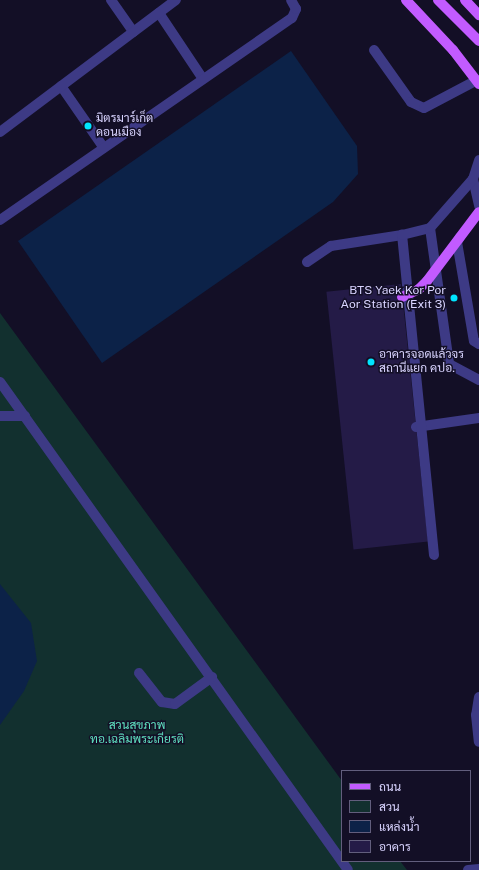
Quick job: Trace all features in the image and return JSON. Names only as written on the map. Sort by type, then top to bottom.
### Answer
[{"type":"main road","points":[[406,0],[453,50],[478,82]]},
{"type":"main road","points":[[438,0],[479,41]]},
{"type":"main road","points":[[465,0],[479,15]]},
{"type":"main road","points":[[402,297],[419,290],[479,212]]},
{"type":"street","points":[[111,0],[133,32]]},
{"type":"street","points":[[0,132],[176,0]]},
{"type":"street","points":[[0,220],[292,18],[296,9],[292,0]]},
{"type":"street","points":[[159,13],[204,79]]},
{"type":"street","points":[[374,50],[411,102],[424,108],[478,82]]},
{"type":"street","points":[[61,86],[104,148]]},
{"type":"street","points":[[307,262],[331,246],[402,235],[430,228],[472,179],[479,160]]},
{"type":"street","points":[[472,179],[479,206]]},
{"type":"street","points":[[479,216],[457,242],[474,341],[479,344]]},
{"type":"street","points":[[430,228],[448,364],[479,380]]},
{"type":"street","points":[[402,235],[419,426],[434,555]]},
{"type":"street","points":[[0,382],[26,416],[341,860]]},
{"type":"street","points":[[0,416],[26,416]]},
{"type":"street","points":[[419,426],[479,418]]},
{"type":"street","points":[[140,673],[162,702],[175,704],[212,677]]},
{"type":"street","points":[[479,697],[476,715],[479,742]]},
{"type":"street","points":[[468,870],[479,868]]},
{"type":"green space","name":"สวนสุขภาพ ทอ.เฉลิมพระเกียรติ","points":[[0,313],[341,780],[341,862],[401,862],[407,870],[0,870]]},
{"type":"water","points":[[291,51],[357,146],[358,174],[333,202],[102,363],[18,241]]},
{"type":"water","points":[[0,584],[31,623],[37,661],[24,691],[0,725]]},
{"type":"building","name":"อาคารจอดแล้วจร สถานีแยก คปอ.","points":[[401,284],[428,542],[353,549],[326,292]]},
{"type":"place","name":"มิตรมาร์เก็ต ดอนเมือง","points":[[88,126]]},
{"type":"place","name":"BTS Yaek Kor Por Aor Station (Exit 3)","points":[[454,298]]},
{"type":"place","name":"อาคารจอดแล้วจร สถานีแยก คปอ.","points":[[371,362]]}]
